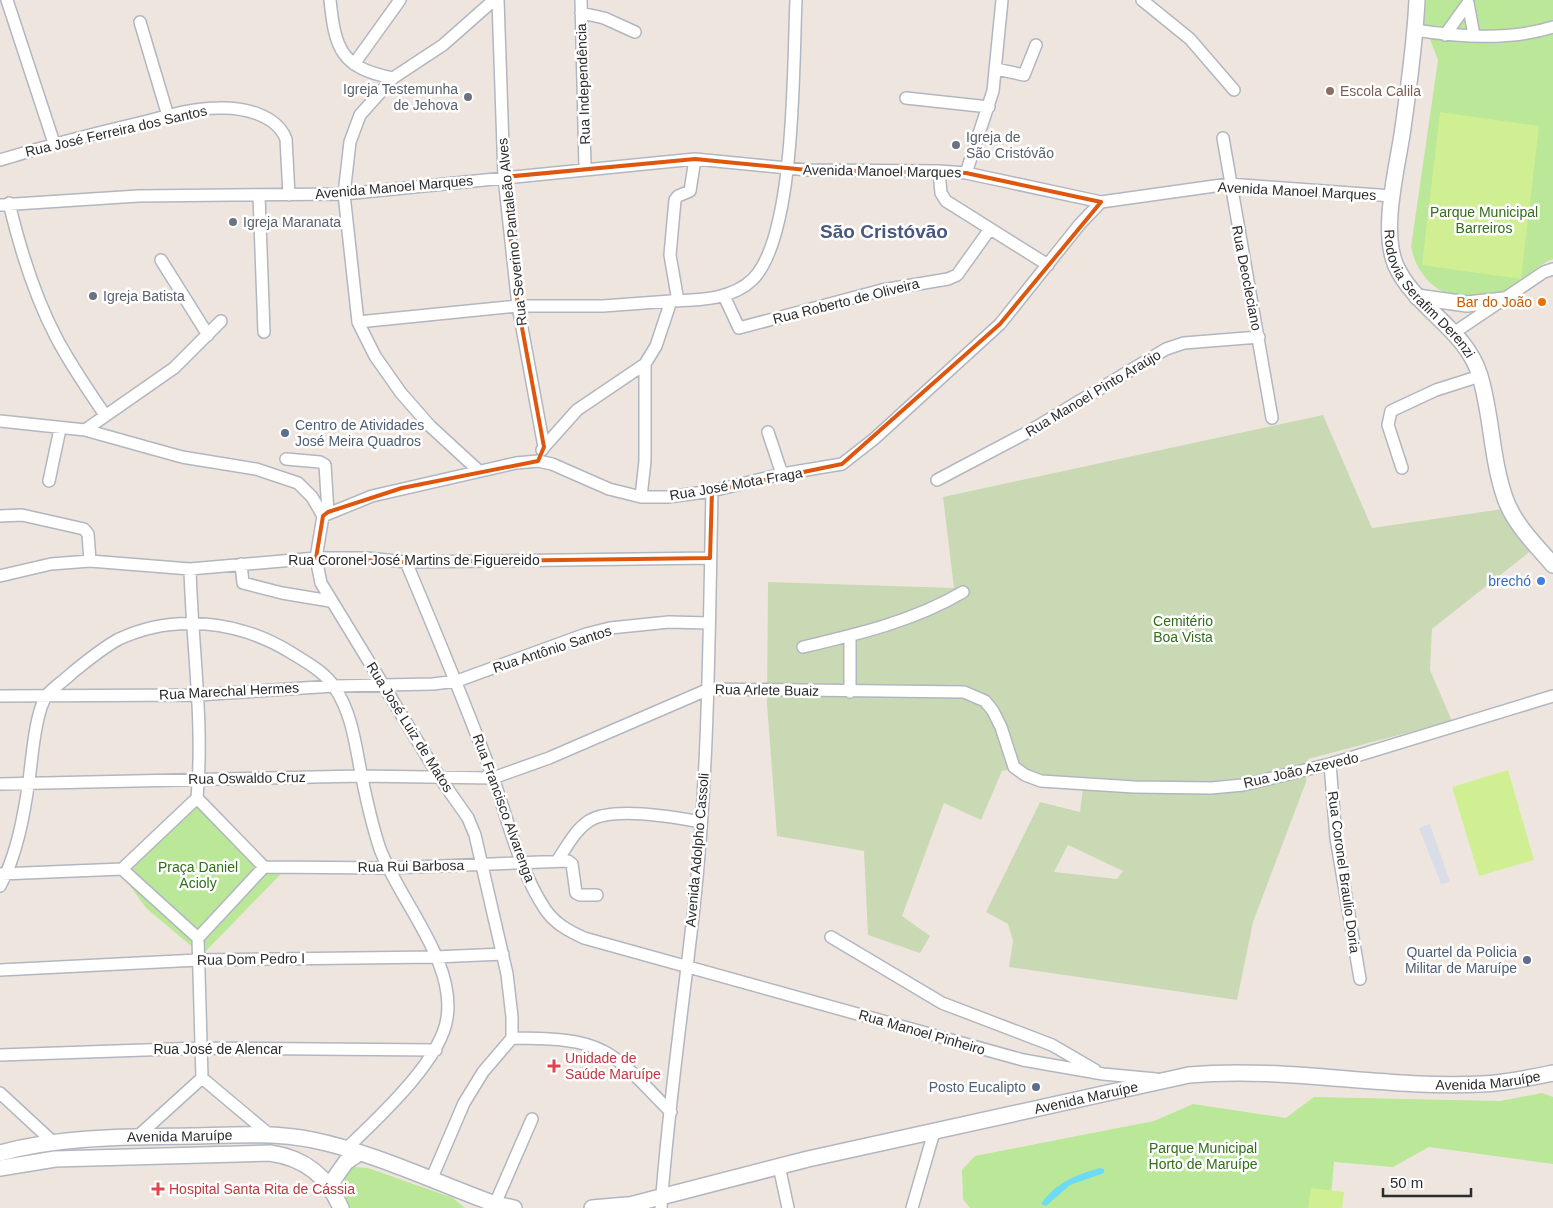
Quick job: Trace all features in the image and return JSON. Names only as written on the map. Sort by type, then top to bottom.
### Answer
[{"type":"main road","name":"Rodovia Serafim Derenzi","points":[[1417,0],[1415,30],[1392,196],[1392,251],[1400,273],[1417,297],[1454,332],[1474,359],[1480,376],[1491,424],[1493,448],[1505,498],[1523,532],[1553,565]]},
{"type":"main road","points":[[1417,297],[1467,304],[1504,300]]},
{"type":"main road","name":"Avenida Maruípe","points":[[592,1208],[623,1207],[661,1202],[780,1166],[1160,1080],[1198,1074],[1236,1073],[1391,1082],[1481,1084],[1521,1080],[1553,1072]]},
{"type":"main road","name":"Avenida Maruípe","points":[[0,1153],[54,1143],[137,1137],[270,1134],[312,1140],[352,1151],[432,1180],[473,1202]]},
{"type":"main road","points":[[329,1186],[352,1151]]},
{"type":"main road","name":"Avenida Maruípe","points":[[0,1168],[64,1158],[270,1153],[302,1161],[316,1171],[329,1186],[341,1208]]},
{"type":"main road","points":[[473,1202],[514,1208]]},
{"type":"street","points":[[7,0],[54,143]]},
{"type":"street","points":[[330,0],[336,42],[342,52],[354,64],[372,74],[393,78]]},
{"type":"street","points":[[354,64],[400,0]]},
{"type":"street","points":[[479,471],[430,426],[401,393],[374,356],[358,322],[344,194],[350,142],[360,115],[393,78],[443,46],[496,0]]},
{"type":"street","name":"Rua Severino Pantaleão Alves","points":[[496,0],[504,177],[518,306],[544,447]]},
{"type":"street","name":"Rua Independência","points":[[581,0],[585,168]]},
{"type":"street","name":"Avenida Manoel Marques","points":[[786,168],[796,0]]},
{"type":"street","points":[[966,173],[989,107],[996,69],[1002,0]]},
{"type":"street","points":[[1142,0],[1190,39],[1234,90]]},
{"type":"street","points":[[1445,34],[1468,2]]},
{"type":"street","points":[[1468,2],[1474,35]]},
{"type":"street","points":[[581,12],[604,18],[635,32]]},
{"type":"street","points":[[140,22],[168,116]]},
{"type":"street","points":[[1415,30],[1474,35],[1536,33],[1553,28]]},
{"type":"street","points":[[996,69],[1024,75],[1036,45]]},
{"type":"street","points":[[906,98],[989,107]]},
{"type":"street","name":"Rua José Ferreira dos Santos","points":[[0,160],[54,143],[168,116],[216,108],[234,108],[248,111],[272,122],[283,132],[286,139],[288,195]]},
{"type":"street","name":"Rua Deocleciano","points":[[1222,138],[1272,418]]},
{"type":"street","points":[[538,461],[544,447],[577,410],[645,364],[656,346],[674,301],[670,255],[675,200],[678,196],[690,192],[695,159]]},
{"type":"street","name":"Avenida Manoel Marques","points":[[4,204],[56,203],[138,196],[344,194],[585,168],[695,159],[830,171],[939,171],[966,173],[1101,202],[1229,184],[1392,196]]},
{"type":"street","points":[[358,322],[518,306],[603,306],[724,296],[752,280],[764,266],[772,250],[781,210],[786,168]]},
{"type":"street","points":[[939,171],[942,198],[1048,265]]},
{"type":"street","points":[[259,195],[264,332]]},
{"type":"street","name":"Rua José Mota Fraga","points":[[325,514],[372,496],[479,471],[538,461],[552,464],[609,489],[641,498],[668,497],[712,491],[782,474],[842,464],[1000,324],[1069,238],[1101,202]]},
{"type":"street","points":[[4,204],[45,314],[56,338],[105,415]]},
{"type":"street","name":"Rua Roberto de Oliveira","points":[[724,296],[739,328],[901,285],[953,278],[970,259],[990,229]]},
{"type":"street","points":[[162,260],[208,335]]},
{"type":"street","points":[[1454,332],[1544,272],[1553,269]]},
{"type":"street","points":[[85,430],[174,368],[221,321]]},
{"type":"street","name":"Rua Manoel Pinto Araújo","points":[[938,480],[1028,432],[1166,349],[1202,340],[1258,337]]},
{"type":"street","points":[[641,498],[645,461],[645,364]]},
{"type":"street","points":[[1402,468],[1388,425],[1391,411],[1436,390],[1480,376]]},
{"type":"street","points":[[0,421],[60,429],[85,430],[182,457],[256,470],[288,479],[307,490],[325,514]]},
{"type":"street","points":[[49,481],[60,429]]},
{"type":"street","points":[[768,432],[782,474]]},
{"type":"street","name":"Rua José Luiz de Matos","points":[[286,459],[320,462],[325,465],[325,514],[316,558],[321,583],[330,602],[353,634],[440,778],[468,818],[475,835],[511,994],[512,1038]]},
{"type":"street","name":"Avenida Adolpho Cassoli","points":[[661,1202],[694,906],[709,689],[712,491]]},
{"type":"street","points":[[0,516],[22,515],[84,530],[88,534],[90,561]]},
{"type":"street","name":"Rua Coronel José Martins de Figuereido","points":[[0,576],[50,564],[90,561],[190,569],[316,558],[367,558],[406,562],[710,558]]},
{"type":"street","name":"Rua Francisco Alvarenga","points":[[406,562],[457,681],[523,863],[546,910],[568,930],[584,938],[686,965]]},
{"type":"street","points":[[241,564],[243,583],[282,594],[330,602]]},
{"type":"street","points":[[4,874],[122,868],[197,798],[198,695],[191,623],[190,569]]},
{"type":"street","points":[[803,647],[850,636],[908,618],[963,592]]},
{"type":"street","name":"Rua Antônio Santos","points":[[457,681],[586,634],[610,628],[669,622],[709,624]]},
{"type":"street","points":[[0,886],[20,830],[29,783],[33,745],[46,695],[90,658],[119,640],[142,631],[191,623],[229,626],[256,634],[277,644],[314,667],[334,686],[347,709],[378,841],[389,868],[412,908],[436,957],[447,986],[448,1017],[436,1050],[352,1151]]},
{"type":"street","points":[[850,636],[850,692]]},
{"type":"street","name":"Rua Marechal Hermes","points":[[0,696],[198,695],[334,686],[457,681]]},
{"type":"street","name":"Rua Arlete Buaiz","points":[[493,778],[549,758],[709,689],[850,692],[945,690],[975,696],[985,701],[993,711],[1001,727],[1014,767]]},
{"type":"street","name":"Rua João Azevedo","points":[[1014,767],[1025,775],[1041,781],[1134,787],[1212,788],[1243,784],[1330,764],[1553,696]]},
{"type":"street","name":"Rua Coronel Braulio Doria","points":[[1330,764],[1336,838],[1360,979]]},
{"type":"street","name":"Rua Oswaldo Cruz","points":[[0,784],[362,776],[493,778]]},
{"type":"street","points":[[137,1137],[202,1078],[198,938],[264,867],[197,798]]},
{"type":"street","points":[[597,895],[578,895],[572,864],[557,861],[590,820],[633,814],[662,815],[700,822]]},
{"type":"street","name":"Rua Rui Barbosa","points":[[264,867],[389,868],[557,861]]},
{"type":"street","points":[[122,868],[198,938]]},
{"type":"street","points":[[831,936],[942,1003],[1052,1045],[1104,1074]]},
{"type":"street","name":"Rua Dom Pedro I","points":[[0,970],[198,960],[436,957],[503,954]]},
{"type":"street","name":"Rua Manoel Pinheiro","points":[[686,965],[1023,1060],[1104,1074],[1160,1080]]},
{"type":"street","points":[[432,1180],[464,1102],[483,1072],[512,1038],[553,1040],[602,1050],[614,1058],[671,1112]]},
{"type":"street","name":"Rua José de Alencar","points":[[0,1055],[202,1048],[436,1050]]},
{"type":"street","points":[[202,1078],[270,1134]]},
{"type":"street","points":[[0,1093],[54,1143]]},
{"type":"street","points":[[494,1204],[532,1119]]},
{"type":"street","points":[[912,1208],[934,1132]]},
{"type":"street","points":[[780,1166],[788,1208]]},
{"type":"highlighted area","points":[[695,159],[807,170],[966,173],[1101,202],[1000,324],[842,464],[712,491],[710,558],[406,562],[316,558],[323,516],[328,512],[402,488],[538,461],[544,447],[518,306],[504,177]]},
{"type":"shaded area","points":[[1430,824],[1450,882],[1441,884],[1419,828]]},
{"type":"green space","name":"Parque Municipal Barreiros","points":[[1426,0],[1553,0],[1553,259],[1541,265],[1515,286],[1493,295],[1463,298],[1448,294],[1436,287],[1425,277],[1416,263],[1411,247],[1438,60],[1424,24]]},
{"type":"green space","points":[[1440,112],[1539,126],[1521,279],[1422,265]]},
{"type":"green space","name":"Cemitério Boa Vista","points":[[1323,415],[1372,528],[1503,509],[1532,550],[1432,629],[1430,670],[1452,721],[1308,759],[1306,782],[1253,922],[1237,1000],[1009,967],[1013,941],[1008,924],[986,912],[1040,802],[1080,812],[1084,779],[1039,775],[1022,766],[1002,771],[981,820],[944,803],[902,916],[930,936],[920,953],[868,935],[864,851],[777,836],[767,704],[768,582],[954,588],[943,497]],"holes":[[[1068,845],[1123,871],[1117,879],[1054,872]]]},
{"type":"green space","points":[[1508,770],[1534,860],[1479,876],[1452,787]]},
{"type":"green space","name":"Praça Daniel Acioly","points":[[199,792],[280,875],[202,955],[146,908],[118,869]]},
{"type":"green space","name":"Parque Municipal Horto de Maruípe","points":[[1542,1093],[1553,1097],[1553,1164],[1429,1147],[1393,1167],[1334,1162],[1330,1208],[970,1208],[963,1199],[962,1170],[975,1156],[1154,1121],[1193,1104],[1286,1118],[1314,1097],[1500,1101]]},
{"type":"green space","points":[[354,1167],[368,1168],[453,1198],[465,1208],[343,1208],[336,1188],[345,1170]]},
{"type":"green space","points":[[1311,1188],[1344,1192],[1342,1208],[1308,1208]]},
{"type":"water","points":[[1100,1168],[1104,1169],[1104,1173],[1070,1185],[1046,1206],[1041,1204],[1053,1190],[1068,1180]]},
{"type":"place","name":"Escola Calila","points":[[1330,91]]},
{"type":"place","name":"Igreja Testemunha de Jehova","points":[[468,97]]},
{"type":"place","name":"Igreja de São Cristóvão","points":[[956,145]]},
{"type":"place","name":"Igreja Maranata","points":[[233,222]]},
{"type":"place","name":"Igreja Batista","points":[[93,296]]},
{"type":"place","name":"Bar do João","points":[[1542,302]]},
{"type":"place","name":"Centro de Atividades José Meira Quadros","points":[[285,433]]},
{"type":"place","name":"brechó","points":[[1541,581]]},
{"type":"place","name":"Quartel da Policia Militar de Maruípe","points":[[1527,960]]},
{"type":"place","name":"Unidade de Saúde Maruípe","points":[[554,1066]]},
{"type":"place","name":"Posto Eucalipto","points":[[1036,1087]]},
{"type":"place","name":"Hospital Santa Rita de Cássia","points":[[158,1189]]},
{"type":"district","name":"São Cristóvão","points":[[884,231]]}]
